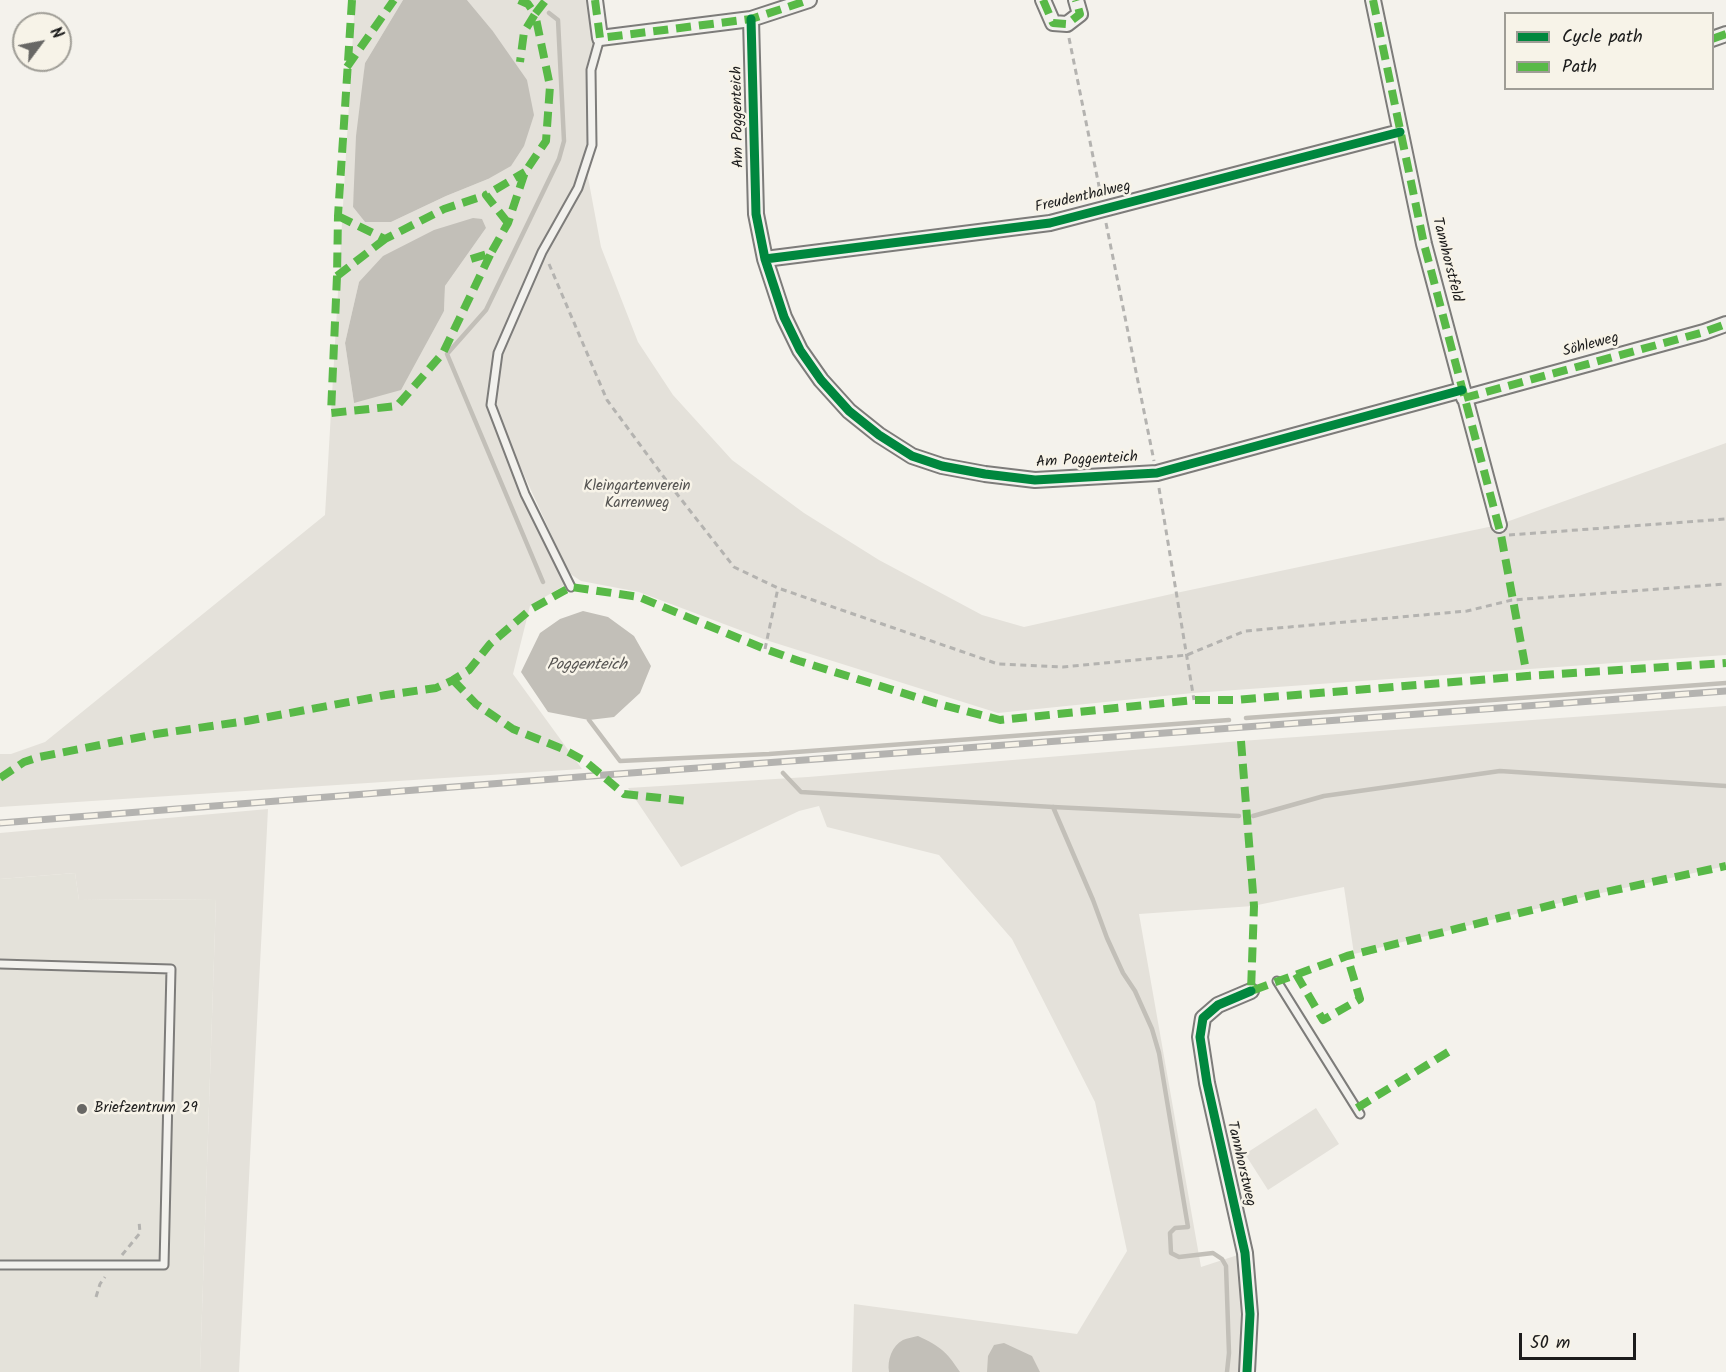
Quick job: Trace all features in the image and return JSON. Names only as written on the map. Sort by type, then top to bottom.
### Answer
[{"type":"street","points":[[595,0],[600,38],[751,19],[809,0]]},
{"type":"street","points":[[1043,0],[1053,23],[1066,24],[1080,14],[1076,0]]},
{"type":"street","name":"Tannhorstfeld","points":[[1373,0],[1424,244],[1500,530]]},
{"type":"street","name":"Am Poggenteich","points":[[751,19],[756,214],[765,259],[784,317],[801,351],[821,380],[849,411],[879,435],[912,456],[942,466],[1035,480],[1157,473],[1463,394]]},
{"type":"street","name":"Freudenthalweg","points":[[765,259],[1050,224],[1400,132]]},
{"type":"street","name":"Söhleweg","points":[[1463,394],[1704,332],[1726,324]]},
{"type":"street","name":"Tannhorstweg","points":[[1247,1372],[1250,1314],[1245,1253],[1207,1083],[1200,1037],[1203,1018],[1218,1005],[1251,991]]},
{"type":"lane","points":[[571,587],[525,494],[491,405],[498,353],[542,252],[578,188],[592,145],[591,70],[600,38]]},
{"type":"lane","points":[[0,964],[171,969],[164,1265],[0,1265]]},
{"type":"lane","points":[[1277,981],[1360,1114]]},
{"type":"path","points":[[1066,24],[1157,473],[1194,700]]},
{"type":"path","points":[[542,252],[607,400],[734,567],[778,588],[998,664],[1063,667],[1187,655],[1245,631],[1467,611],[1512,600],[1726,584]]},
{"type":"path","points":[[1500,530],[1726,519]]},
{"type":"path","points":[[765,649],[778,588]]},
{"type":"shaded area","points":[[75,873],[79,900],[216,899],[200,1372],[0,1372],[0,879]]},
{"type":"green space","name":"Kleingartenverein Karrenweg","points":[[355,0],[403,0],[365,63],[353,207],[365,222],[391,222],[488,179],[492,30],[467,0],[595,0],[600,37],[591,71],[592,145],[587,172],[601,247],[638,342],[673,395],[732,460],[804,513],[879,560],[982,615],[1024,627],[1498,525],[1726,443],[1726,655],[1193,693],[998,713],[769,641],[639,592],[581,581],[569,573],[497,416],[526,495],[568,583],[530,606],[513,674],[582,769],[0,807],[0,754],[11,754],[45,742],[325,515]],"holes":[[[486,228],[445,286],[444,311],[354,403],[345,343],[359,282]]]},
{"type":"green space","points":[[1726,706],[1726,866],[1592,895],[1354,954],[1344,887],[1253,906],[1139,914],[1201,1267],[1244,1253],[1246,1372],[852,1372],[854,1304],[1077,1334],[1127,1251],[1095,1102],[1012,939],[939,855],[827,827],[819,806],[799,811],[681,867],[628,788],[808,777],[1241,741]]},
{"type":"green space","points":[[268,809],[239,1372],[200,1372],[216,899],[79,900],[75,873],[0,879],[0,833]]},
{"type":"green space","points":[[1316,1108],[1339,1144],[1268,1190],[1245,1154]]},
{"type":"water","points":[[403,0],[467,0],[492,30],[527,80],[534,115],[524,146],[511,166],[488,179],[391,222],[365,222],[353,207],[356,136],[365,63]]},
{"type":"water","points":[[473,218],[482,219],[486,228],[445,286],[444,311],[401,390],[354,403],[345,343],[359,282],[383,256],[434,230]]},
{"type":"water","name":"Poggenteich","points":[[583,611],[608,617],[634,636],[651,666],[640,693],[614,717],[589,720],[548,712],[521,672],[540,633],[560,619]]},
{"type":"water","points":[[918,1336],[942,1350],[960,1372],[889,1372],[890,1358],[896,1346],[903,1340]]},
{"type":"water","points":[[1004,1343],[1032,1356],[1040,1372],[987,1372],[988,1356],[994,1345]]},
{"type":"waterway","points":[[543,582],[447,354],[486,310],[559,159],[564,141],[558,20],[549,13]]},
{"type":"waterway","points":[[1246,718],[1726,683]]},
{"type":"waterway","points":[[589,720],[620,761],[769,754],[1229,720]]},
{"type":"waterway","points":[[1253,816],[1324,796],[1500,771],[1726,786]]},
{"type":"waterway","points":[[783,773],[801,792],[1239,816]]},
{"type":"waterway","points":[[1053,807],[1107,938],[1152,1029],[1159,1053],[1188,1227],[1175,1228],[1170,1233],[1171,1253],[1179,1257],[1213,1253],[1222,1259],[1226,1266],[1229,1353],[1227,1372]]},
{"type":"railway","points":[[0,823],[604,775],[1726,691]]},
{"type":"marked path","points":[[352,0],[338,216],[331,413],[397,406],[443,353],[491,253]]},
{"type":"marked path","points":[[347,67],[394,0]]},
{"type":"marked path","points":[[519,0],[528,4],[535,14],[524,32],[520,62]]},
{"type":"marked path","points":[[471,259],[491,253],[508,223],[525,172],[546,141],[550,86],[535,14],[546,0]]},
{"type":"marked path","points":[[595,0],[600,38],[751,19],[809,0]]},
{"type":"marked path","points":[[1043,0],[1053,23],[1067,24],[1080,14],[1076,0]]},
{"type":"marked path","points":[[1373,0],[1424,244],[1501,535],[1527,676]]},
{"type":"marked path","points":[[1714,38],[1726,34]]},
{"type":"marked path","points":[[508,223],[486,195],[525,172]]},
{"type":"marked path","points":[[338,216],[385,239],[444,209],[486,195]]},
{"type":"marked path","points":[[337,276],[385,239]]},
{"type":"marked path","points":[[1464,398],[1726,324]]},
{"type":"marked path","points":[[0,778],[24,762],[39,757],[156,734],[247,721],[436,688],[469,670],[490,644],[531,609],[571,587],[639,597],[799,661],[935,703],[1000,720],[1194,700],[1234,700],[1527,676],[1726,663]]},
{"type":"marked path","points":[[453,680],[476,704],[513,729],[563,749],[585,761],[624,794],[687,801]]},
{"type":"marked path","points":[[1241,741],[1254,906],[1251,991],[1347,956],[1592,895],[1726,866]]},
{"type":"marked path","points":[[1296,974],[1323,1020],[1360,999],[1347,956]]},
{"type":"marked path","points":[[1357,1108],[1453,1049]]},
{"type":"cycle path","points":[[751,19],[756,214],[765,259],[784,317],[800,350],[821,380],[849,411],[879,435],[912,456],[942,466],[1035,480],[1157,473],[1462,390]]},
{"type":"cycle path","points":[[765,259],[1050,223],[1400,132]]},
{"type":"cycle path","points":[[1247,1372],[1250,1314],[1245,1253],[1207,1083],[1200,1037],[1203,1018],[1218,1005],[1251,991]]},
{"type":"place","name":"Briefzentrum 29","points":[[82,1109]]}]
